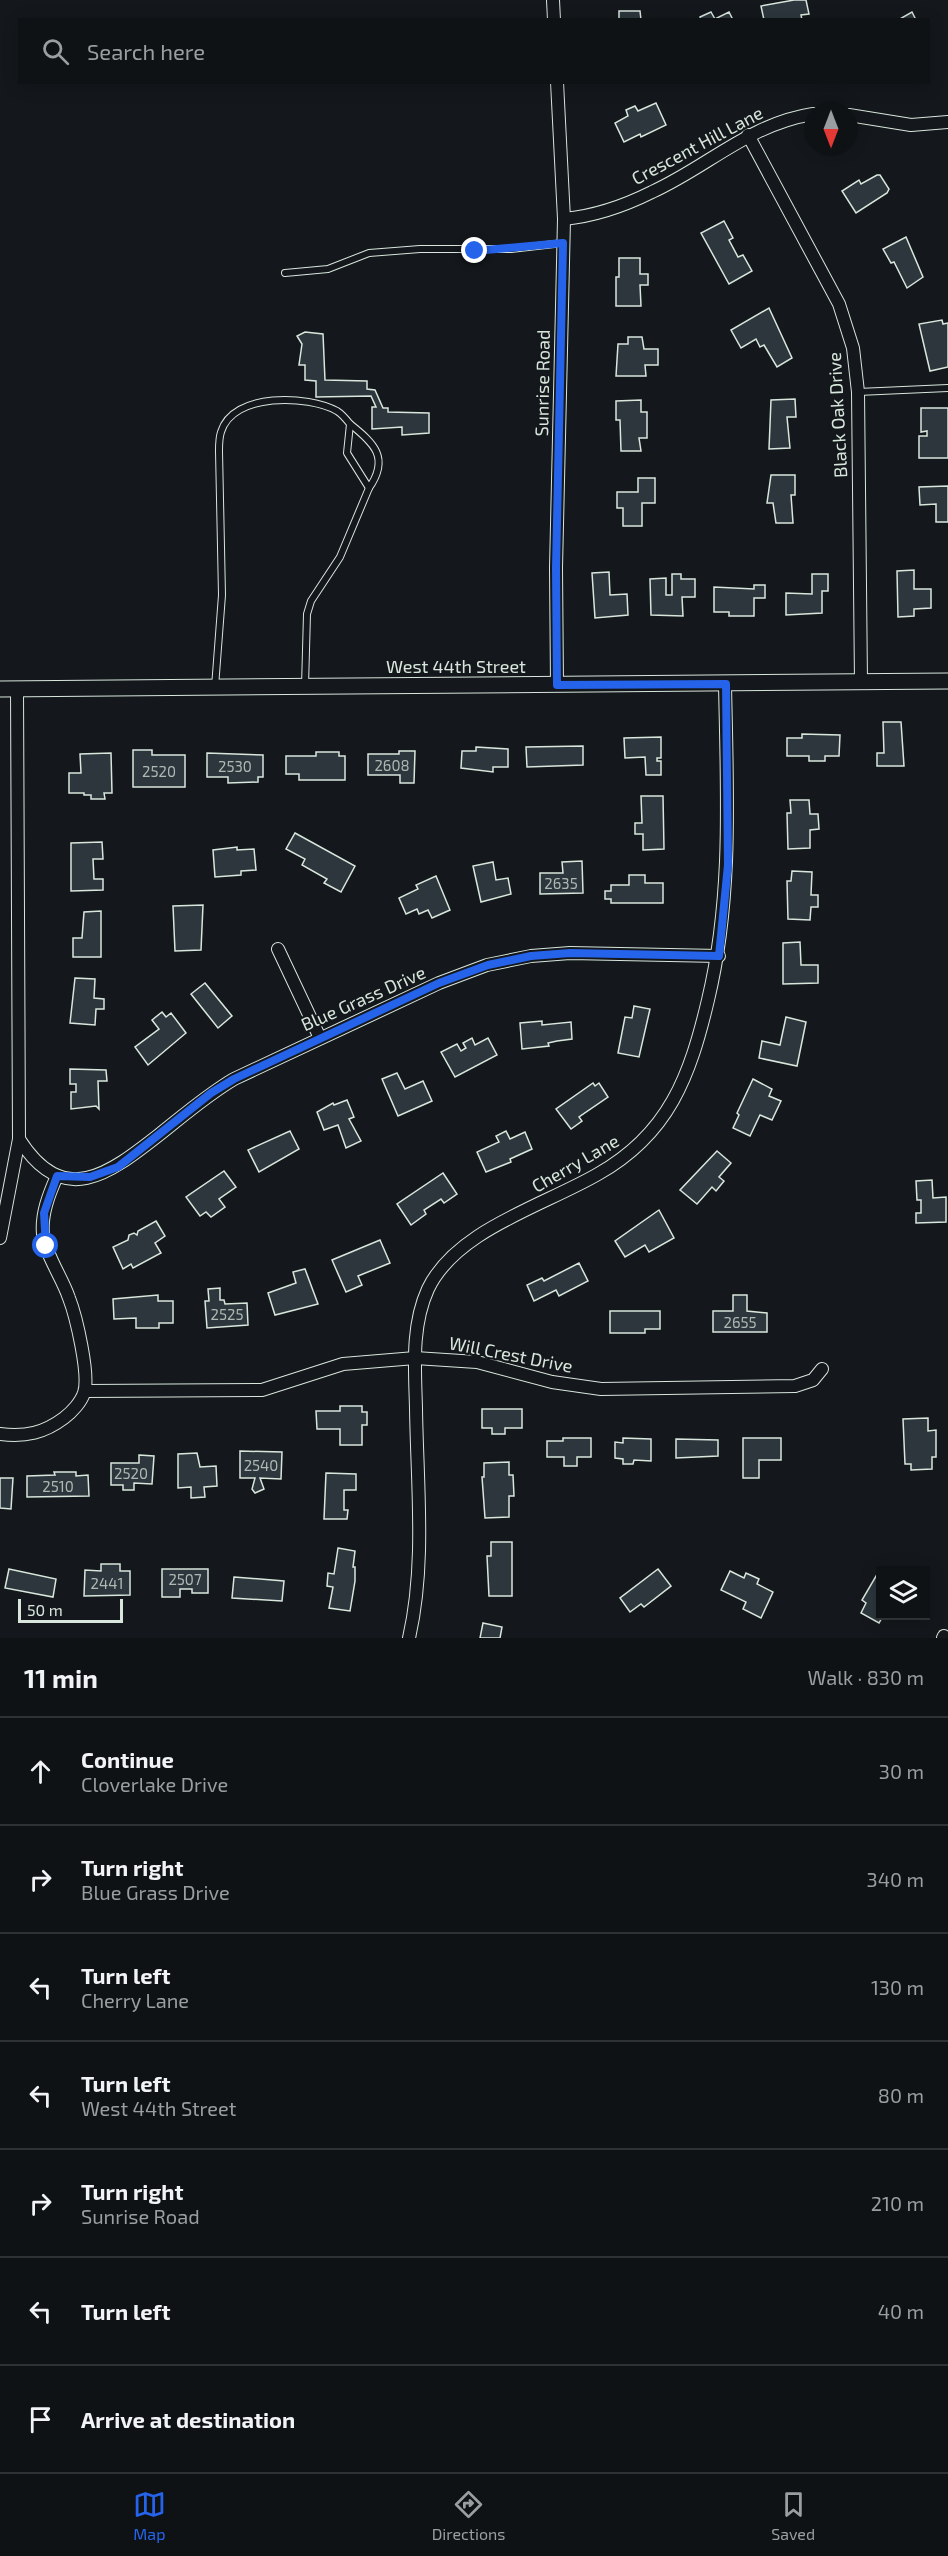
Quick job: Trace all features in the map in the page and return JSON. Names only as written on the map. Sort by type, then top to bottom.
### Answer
[{"type":"street","points":[[553,0],[554,18]]},
{"type":"street","name":"Sunrise Road","points":[[557,84],[564,219],[556,568],[557,685]]},
{"type":"street","name":"Crescent Hill Lane","points":[[564,219],[582,217],[617,207],[654,192],[748,135],[785,120],[804,116]]},
{"type":"street","points":[[858,116],[911,125],[948,122]]},
{"type":"street","name":"Black Oak Drive","points":[[748,135],[839,304],[853,348],[858,392],[861,682]]},
{"type":"street","name":"West 44th Street","points":[[0,689],[948,681]]},
{"type":"street","name":"Cherry Lane","points":[[409,1638],[418,1584],[415,1358],[418,1324],[424,1300],[436,1276],[452,1256],[474,1239],[616,1163],[637,1146],[663,1117],[683,1084],[693,1060],[719,956],[728,865],[726,684]]},
{"type":"street","points":[[0,1238],[19,1139],[17,689]]},
{"type":"street","points":[[278,949],[320,1038]]},
{"type":"street","name":"Blue Grass Drive","points":[[57,1176],[90,1177],[118,1167],[211,1093],[255,1068],[463,973],[513,959],[570,953],[719,956]]},
{"type":"street","points":[[0,1434],[29,1435],[50,1428],[68,1415],[85,1391],[84,1366],[71,1303],[46,1246],[43,1233],[44,1213],[57,1176],[41,1167],[19,1139]]},
{"type":"street","name":"Will Crest Drive","points":[[85,1391],[262,1390],[343,1364],[415,1358],[477,1362],[552,1382],[601,1389],[795,1386],[813,1380],[822,1370]]},
{"type":"lane","points":[[285,273],[328,269],[369,254],[420,249],[512,249],[563,243]]},
{"type":"lane","points":[[858,392],[948,388]]},
{"type":"lane","points":[[215,687],[222,595],[219,451],[221,431],[239,411],[285,399],[321,405],[339,411],[377,449],[379,461],[375,479],[340,557],[309,608],[305,687]]},
{"type":"lane","points":[[350,424],[347,453],[369,488]]},
{"type":"building","points":[[806,0],[809,14],[801,15],[802,18],[764,18],[761,6]]},
{"type":"building","points":[[619,11],[640,11],[641,18],[619,18]]},
{"type":"building","points":[[711,12],[714,18],[700,18]]},
{"type":"building","points":[[729,12],[732,18],[717,18]]},
{"type":"building","points":[[912,12],[915,18],[902,18]]},
{"type":"building","points":[[656,103],[666,125],[624,142],[615,123],[628,116],[626,110],[635,106],[638,111]]},
{"type":"building","points":[[880,175],[889,189],[887,193],[856,213],[842,191],[859,180],[861,184]]},
{"type":"building","points":[[724,221],[733,238],[729,240],[738,257],[743,255],[752,271],[729,284],[701,233]]},
{"type":"building","points":[[906,237],[923,277],[907,288],[894,262],[891,263],[883,249]]},
{"type":"building","points":[[619,258],[640,258],[640,274],[648,274],[648,285],[640,285],[641,306],[616,306],[616,277],[619,277]]},
{"type":"building","points":[[769,308],[792,358],[777,367],[764,345],[760,347],[756,339],[741,348],[731,330]]},
{"type":"building","points":[[942,320],[943,324],[948,323],[948,367],[930,371],[919,324]]},
{"type":"building","points":[[305,332],[323,334],[325,380],[367,381],[367,389],[375,390],[383,408],[388,408],[388,412],[429,413],[429,433],[402,435],[402,427],[372,429],[372,407],[376,407],[371,396],[316,397],[316,381],[305,380],[305,365],[299,365],[302,344],[297,336]]},
{"type":"building","points":[[628,337],[642,337],[644,349],[658,349],[658,365],[645,365],[646,376],[616,376],[618,344],[628,344]]},
{"type":"building","points":[[795,399],[796,417],[787,417],[790,448],[769,449],[771,400]]},
{"type":"building","points":[[641,400],[641,412],[647,412],[647,438],[639,438],[641,451],[621,451],[620,420],[616,420],[616,401]]},
{"type":"building","points":[[921,408],[948,408],[948,458],[919,458],[919,436],[927,436],[927,431],[921,432]]},
{"type":"building","points":[[771,475],[795,475],[795,495],[791,495],[793,523],[776,523],[773,503],[767,503]]},
{"type":"building","points":[[638,478],[655,478],[655,503],[642,503],[642,526],[623,526],[623,508],[617,508],[617,492],[638,492]]},
{"type":"building","points":[[948,486],[948,522],[936,522],[936,504],[920,505],[919,487]]},
{"type":"building","points":[[914,570],[914,589],[931,589],[931,608],[914,609],[914,616],[898,617],[897,571]]},
{"type":"building","points":[[609,572],[610,595],[627,594],[628,615],[595,618],[592,573]]},
{"type":"building","points":[[672,574],[681,574],[681,579],[695,579],[695,597],[682,597],[683,616],[651,615],[650,579],[666,578],[666,595],[672,595]]},
{"type":"building","points":[[812,574],[828,574],[828,591],[822,591],[822,613],[786,615],[786,593],[812,594]]},
{"type":"building","points":[[754,585],[765,585],[765,598],[754,598],[754,616],[729,616],[729,612],[714,612],[714,587],[754,589]]},
{"type":"building","points":[[883,722],[901,722],[904,766],[877,766],[877,753],[884,753]]},
{"type":"building","points":[[802,734],[840,735],[839,756],[825,756],[825,761],[809,761],[809,756],[787,756],[787,738],[802,738]]},
{"type":"building","points":[[661,737],[661,758],[657,758],[657,761],[661,761],[661,775],[646,775],[645,757],[625,758],[624,738]]},
{"type":"building","points":[[583,746],[583,765],[527,767],[526,747]]},
{"type":"building","points":[[476,747],[508,749],[508,767],[493,767],[493,772],[461,768],[462,751],[476,751]]},
{"type":"building","points":[[133,750],[152,750],[152,755],[185,755],[185,787],[133,787]]},
{"type":"building","points":[[399,751],[415,751],[414,783],[400,783],[400,775],[368,775],[368,754],[399,754]]},
{"type":"building","points":[[316,752],[339,752],[339,756],[345,756],[345,780],[299,780],[299,774],[286,774],[286,756],[316,756]]},
{"type":"building","points":[[111,753],[112,793],[104,793],[105,799],[91,799],[91,795],[84,795],[84,793],[69,793],[69,773],[81,773],[80,754]]},
{"type":"building","points":[[207,753],[263,755],[263,777],[258,777],[258,782],[228,783],[228,777],[207,777]]},
{"type":"building","points":[[641,796],[663,796],[664,849],[643,850],[643,834],[635,834],[635,823],[642,823]]},
{"type":"building","points":[[790,800],[809,800],[810,814],[818,814],[819,829],[810,830],[810,848],[788,849],[787,813],[791,813]]},
{"type":"building","points":[[295,833],[355,866],[341,892],[324,883],[327,879],[302,865],[305,859],[286,849]]},
{"type":"building","points":[[102,842],[103,859],[93,859],[94,879],[103,879],[103,890],[71,891],[71,843]]},
{"type":"building","points":[[237,847],[237,850],[254,849],[256,870],[241,871],[241,875],[215,877],[213,850]]},
{"type":"building","points":[[582,861],[583,893],[540,894],[540,873],[563,873],[562,862]]},
{"type":"building","points":[[493,862],[496,880],[508,878],[511,894],[481,902],[473,866]]},
{"type":"building","points":[[792,871],[812,872],[811,895],[818,895],[818,907],[811,907],[810,920],[788,919],[787,881],[791,881]]},
{"type":"building","points":[[629,875],[645,875],[645,883],[663,883],[663,903],[611,903],[611,899],[605,899],[605,891],[611,891],[611,885],[629,885]]},
{"type":"building","points":[[436,876],[450,910],[432,918],[428,910],[419,914],[417,909],[406,914],[399,898],[418,889],[416,885]]},
{"type":"building","points":[[203,905],[201,950],[175,951],[173,906]]},
{"type":"building","points":[[101,911],[101,957],[73,957],[73,938],[82,938],[84,912]]},
{"type":"building","points":[[800,942],[801,965],[818,965],[818,983],[783,984],[783,943]]},
{"type":"building","points":[[75,978],[95,979],[94,998],[104,999],[104,1009],[96,1009],[95,1025],[70,1023]]},
{"type":"building","points":[[205,983],[232,1016],[218,1028],[191,994]]},
{"type":"building","points":[[634,1006],[650,1009],[639,1057],[618,1053],[625,1017],[632,1018]]},
{"type":"building","points":[[162,1012],[166,1017],[171,1013],[186,1033],[148,1065],[135,1047],[159,1029],[152,1020]]},
{"type":"building","points":[[786,1017],[806,1022],[797,1066],[759,1058],[762,1041],[780,1045]]},
{"type":"building","points":[[542,1021],[542,1025],[571,1022],[572,1039],[548,1043],[549,1046],[522,1049],[520,1023]]},
{"type":"building","points":[[472,1038],[475,1045],[488,1038],[497,1055],[455,1077],[441,1052],[457,1044],[461,1051],[466,1048],[463,1043]]},
{"type":"building","points":[[70,1069],[106,1070],[107,1081],[98,1081],[99,1109],[96,1106],[71,1109],[71,1092],[76,1092],[76,1084],[70,1084]]},
{"type":"building","points":[[397,1073],[405,1089],[423,1081],[432,1101],[398,1116],[382,1079]]},
{"type":"building","points":[[753,1079],[772,1089],[769,1096],[781,1101],[772,1120],[760,1115],[750,1136],[733,1128],[739,1115],[737,1113]]},
{"type":"building","points":[[593,1083],[595,1086],[599,1083],[608,1097],[579,1117],[582,1121],[571,1129],[556,1109]]},
{"type":"building","points":[[347,1100],[354,1117],[349,1119],[361,1141],[346,1148],[338,1125],[324,1130],[317,1112],[333,1103],[334,1105]]},
{"type":"building","points":[[290,1131],[299,1149],[259,1172],[248,1150]]},
{"type":"building","points":[[506,1131],[510,1139],[525,1132],[532,1149],[510,1159],[511,1162],[486,1172],[477,1152],[499,1142],[496,1136]]},
{"type":"building","points":[[717,1151],[731,1163],[719,1177],[724,1181],[716,1191],[712,1187],[697,1204],[680,1190]]},
{"type":"building","points":[[224,1171],[236,1187],[219,1199],[225,1207],[211,1217],[206,1212],[200,1216],[186,1197]]},
{"type":"building","points":[[443,1173],[457,1194],[444,1203],[441,1199],[424,1210],[426,1214],[411,1225],[397,1204]]},
{"type":"building","points":[[932,1180],[933,1198],[946,1197],[946,1222],[916,1223],[916,1213],[921,1213],[921,1200],[917,1200],[916,1181]]},
{"type":"building","points":[[659,1210],[674,1238],[649,1252],[645,1245],[625,1257],[615,1241]]},
{"type":"building","points":[[156,1221],[165,1236],[155,1243],[161,1253],[133,1268],[131,1264],[123,1269],[113,1247],[128,1240],[129,1235],[134,1233],[137,1235],[138,1231]]},
{"type":"building","points":[[380,1240],[390,1263],[358,1276],[362,1285],[346,1292],[332,1260]]},
{"type":"building","points":[[579,1263],[588,1281],[559,1296],[556,1290],[534,1301],[527,1285],[542,1278],[544,1281]]},
{"type":"building","points":[[305,1269],[318,1304],[275,1315],[268,1293],[296,1283],[293,1272]]},
{"type":"building","points":[[220,1288],[220,1300],[224,1300],[225,1304],[247,1303],[248,1325],[207,1328],[205,1301],[209,1301],[208,1289]]},
{"type":"building","points":[[158,1295],[158,1301],[173,1301],[173,1323],[159,1323],[159,1328],[136,1328],[136,1318],[114,1319],[113,1299]]},
{"type":"building","points":[[733,1295],[747,1295],[747,1311],[767,1313],[767,1332],[713,1332],[713,1311],[733,1311]]},
{"type":"building","points":[[610,1311],[660,1311],[660,1329],[645,1329],[645,1333],[610,1333]]},
{"type":"building","points":[[340,1406],[362,1406],[362,1412],[367,1412],[367,1425],[362,1425],[362,1445],[340,1445],[340,1429],[317,1429],[316,1411],[340,1411]]},
{"type":"building","points":[[482,1409],[522,1409],[522,1428],[505,1428],[505,1434],[492,1434],[492,1428],[482,1428]]},
{"type":"building","points":[[928,1418],[928,1431],[936,1430],[936,1457],[932,1457],[932,1469],[911,1470],[911,1464],[905,1464],[903,1419]]},
{"type":"building","points":[[563,1438],[591,1438],[591,1457],[577,1457],[577,1466],[564,1466],[564,1457],[547,1457],[547,1441],[563,1441]]},
{"type":"building","points":[[623,1438],[651,1439],[651,1461],[634,1460],[633,1464],[623,1464],[623,1459],[615,1458],[615,1442],[623,1443]]},
{"type":"building","points":[[743,1438],[781,1438],[781,1460],[759,1460],[759,1478],[743,1478]]},
{"type":"building","points":[[676,1439],[718,1440],[718,1456],[676,1458]]},
{"type":"building","points":[[240,1451],[282,1452],[281,1479],[260,1478],[264,1489],[255,1493],[252,1489],[255,1478],[240,1478]]},
{"type":"building","points":[[197,1453],[200,1467],[216,1466],[217,1486],[204,1487],[205,1497],[191,1498],[191,1487],[178,1488],[178,1454]]},
{"type":"building","points":[[139,1455],[154,1456],[152,1484],[134,1483],[134,1490],[123,1490],[123,1485],[111,1485],[111,1463],[139,1463]]},
{"type":"building","points":[[509,1462],[509,1475],[513,1475],[514,1496],[509,1496],[509,1517],[485,1518],[482,1477],[484,1477],[484,1463]]},
{"type":"building","points":[[54,1472],[76,1472],[76,1476],[88,1475],[89,1496],[27,1497],[27,1476],[55,1475]]},
{"type":"building","points":[[326,1473],[356,1474],[356,1490],[344,1490],[344,1510],[348,1510],[347,1519],[324,1519]]},
{"type":"building","points":[[0,1478],[13,1478],[11,1509],[0,1508]]},
{"type":"building","points":[[491,1542],[512,1542],[512,1596],[489,1596],[487,1556],[491,1556]]},
{"type":"building","points":[[338,1548],[355,1551],[353,1567],[355,1567],[355,1581],[350,1611],[329,1608],[333,1587],[327,1586],[328,1573],[334,1574]]},
{"type":"building","points":[[101,1564],[120,1564],[120,1571],[130,1571],[130,1595],[84,1596],[85,1570],[101,1571]]},
{"type":"building","points":[[9,1569],[56,1579],[53,1597],[5,1588]]},
{"type":"building","points":[[162,1569],[208,1569],[208,1593],[192,1593],[192,1589],[180,1589],[180,1597],[162,1597]]},
{"type":"building","points":[[658,1569],[671,1586],[644,1607],[641,1604],[630,1612],[620,1598]]},
{"type":"building","points":[[730,1571],[744,1578],[746,1573],[759,1579],[757,1584],[773,1592],[761,1618],[743,1609],[746,1602],[721,1590]]},
{"type":"building","points":[[876,1576],[876,1620],[881,1620],[879,1623],[861,1613],[866,1603],[862,1600]]},
{"type":"building","points":[[234,1577],[284,1581],[282,1601],[232,1598]]},
{"type":"building","points":[[483,1623],[502,1627],[500,1638],[480,1638]]},
{"type":"route","points":[[46,1246],[43,1233],[44,1213],[57,1176],[90,1177],[118,1167],[211,1093],[234,1079],[439,983],[488,965],[531,956],[570,953],[719,956],[728,865],[726,684],[557,685],[556,568],[563,243],[475,251]]}]
